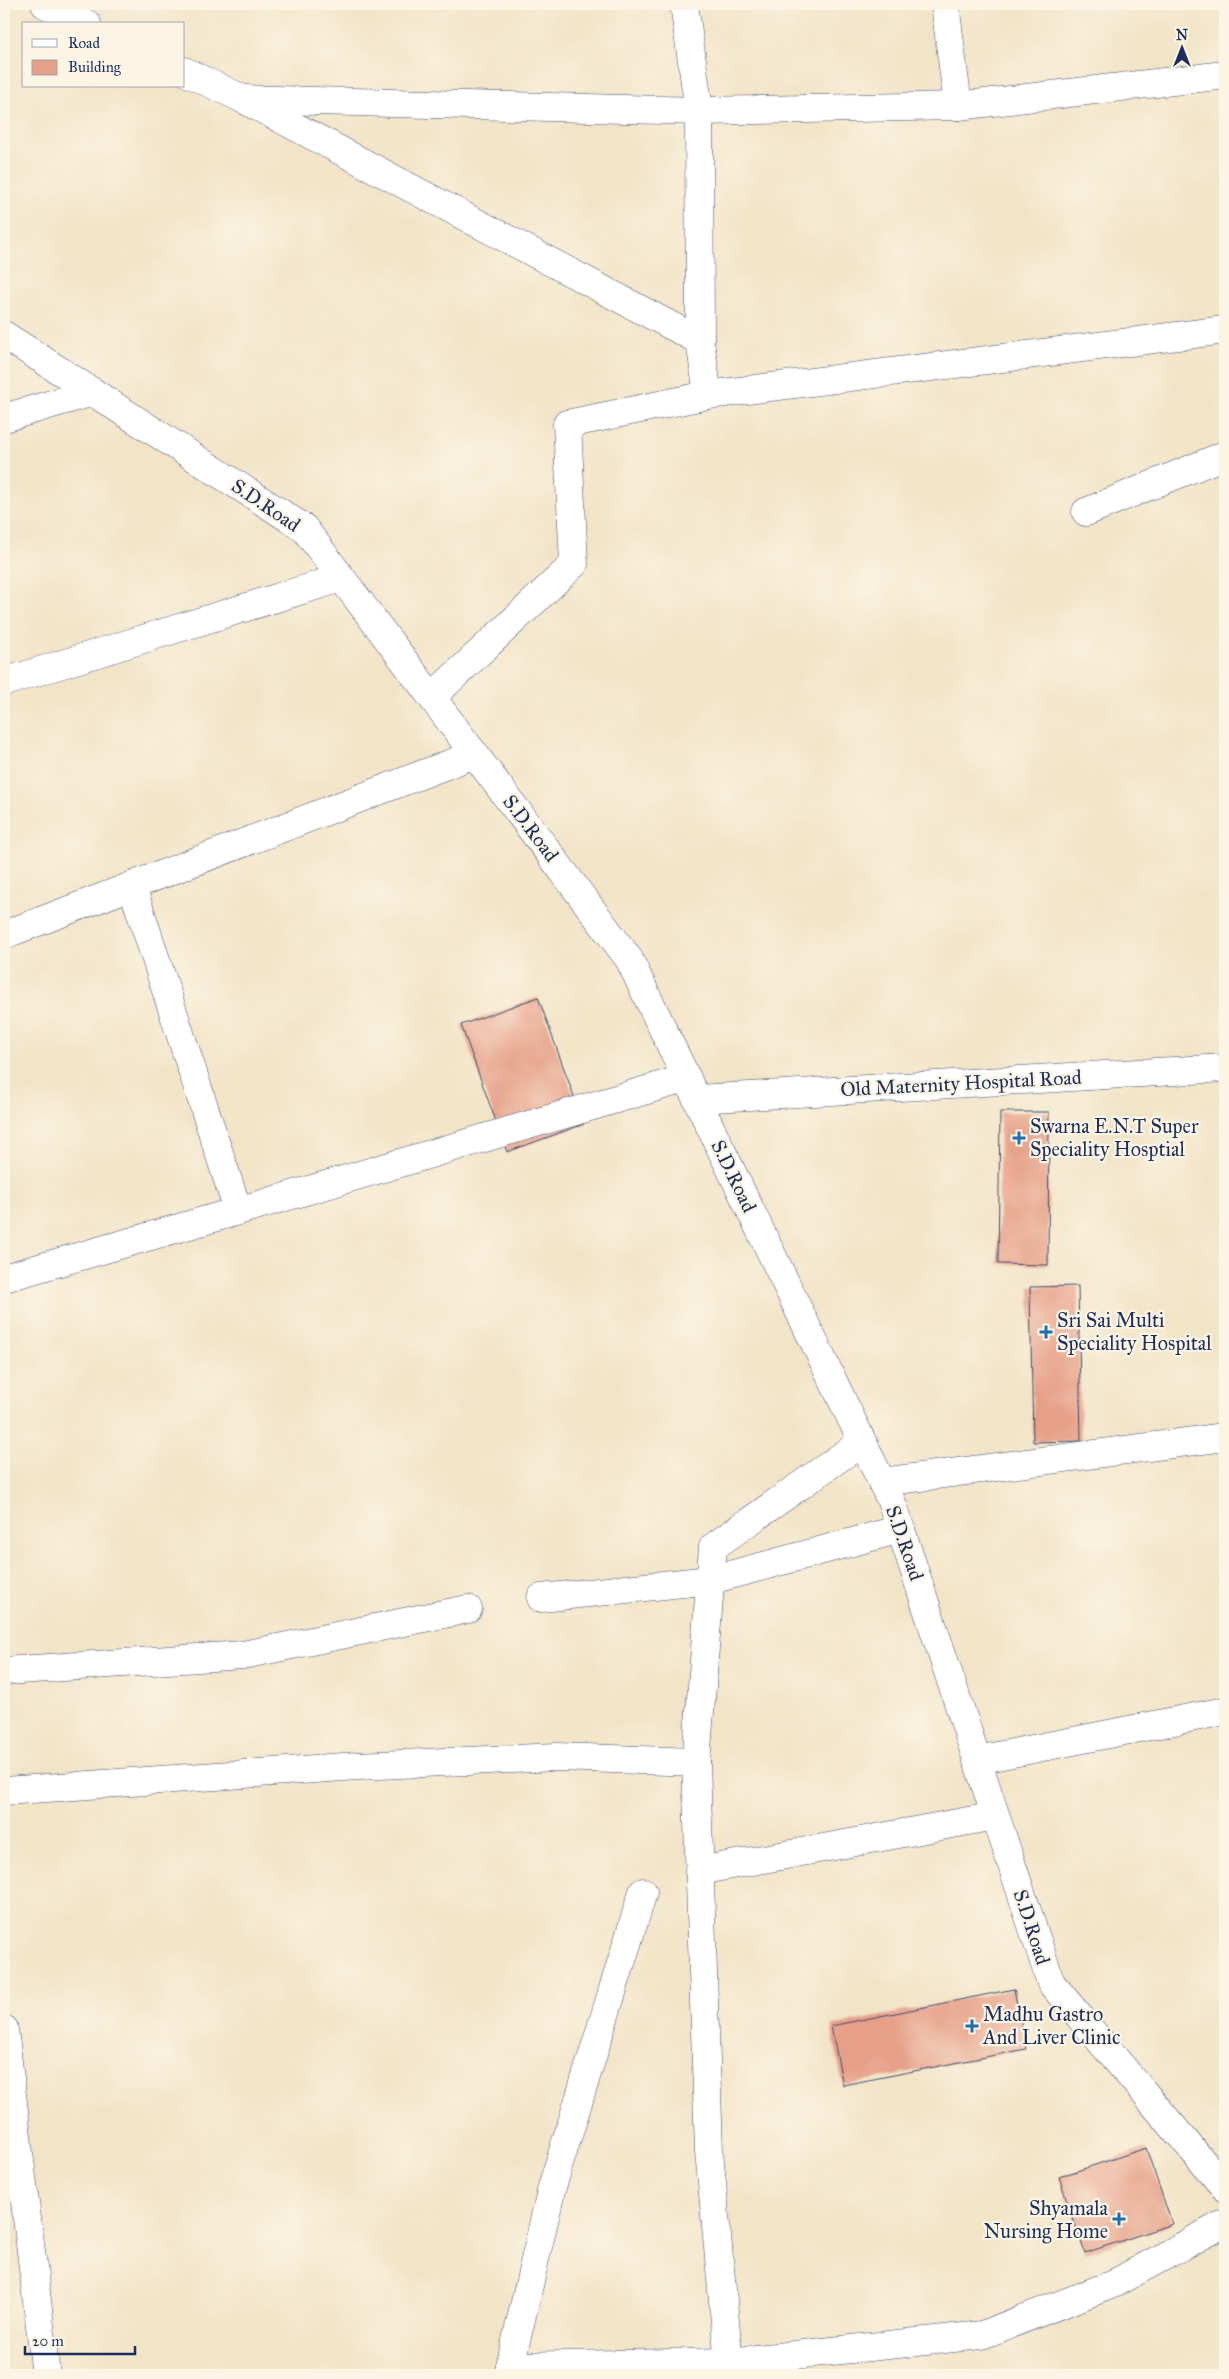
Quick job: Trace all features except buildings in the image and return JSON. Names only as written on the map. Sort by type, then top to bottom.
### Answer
[{"type":"street","points":[[45,4],[82,22]]},
{"type":"street","points":[[684,4],[699,111],[700,341],[708,395]]},
{"type":"street","points":[[945,4],[958,106]]},
{"type":"street","points":[[185,70],[243,99],[700,341]]},
{"type":"street","points":[[243,99],[699,111],[958,106],[1225,76]]},
{"type":"street","points":[[432,697],[574,564],[567,424],[708,395],[1225,330]]},
{"type":"street","name":"S.D.Road","points":[[4,335],[304,528],[629,958],[882,1482],[901,1529],[1051,1983],[1225,2188]]},
{"type":"street","points":[[4,418],[93,392]]},
{"type":"street","points":[[1086,512],[1225,455]]},
{"type":"street","points":[[4,682],[341,578]]},
{"type":"street","points":[[4,935],[475,754]]},
{"type":"street","points":[[132,886],[238,1211]]},
{"type":"street","name":"Old Maternity Hospital Road","points":[[4,1278],[238,1211],[692,1088],[1225,1068]]},
{"type":"street","points":[[882,1482],[1225,1437]]},
{"type":"street","points":[[729,2369],[709,2151],[696,1762],[713,1547],[862,1442]]},
{"type":"street","points":[[541,1598],[711,1580],[901,1529]]},
{"type":"street","points":[[4,1671],[243,1655],[468,1609]]},
{"type":"street","points":[[977,1760],[1225,1711]]},
{"type":"street","points":[[4,1791],[357,1766],[557,1757],[696,1762]]},
{"type":"street","points":[[699,1871],[996,1816]]},
{"type":"street","points":[[643,1892],[552,2187],[509,2371],[729,2369],[982,2335],[1113,2284],[1225,2223]]},
{"type":"street","points":[[4,2028],[46,2375]]},
{"type":"place","name":"Swarna E.N.T Super Speciality Hosptial","points":[[1019,1138]]},
{"type":"place","name":"Sri Sai Multi Speciality Hospital","points":[[1046,1332]]},
{"type":"place","name":"Madhu Gastro And Liver Clinic","points":[[972,2026]]},
{"type":"place","name":"Shyamala Nursing Home","points":[[1119,2219]]}]
